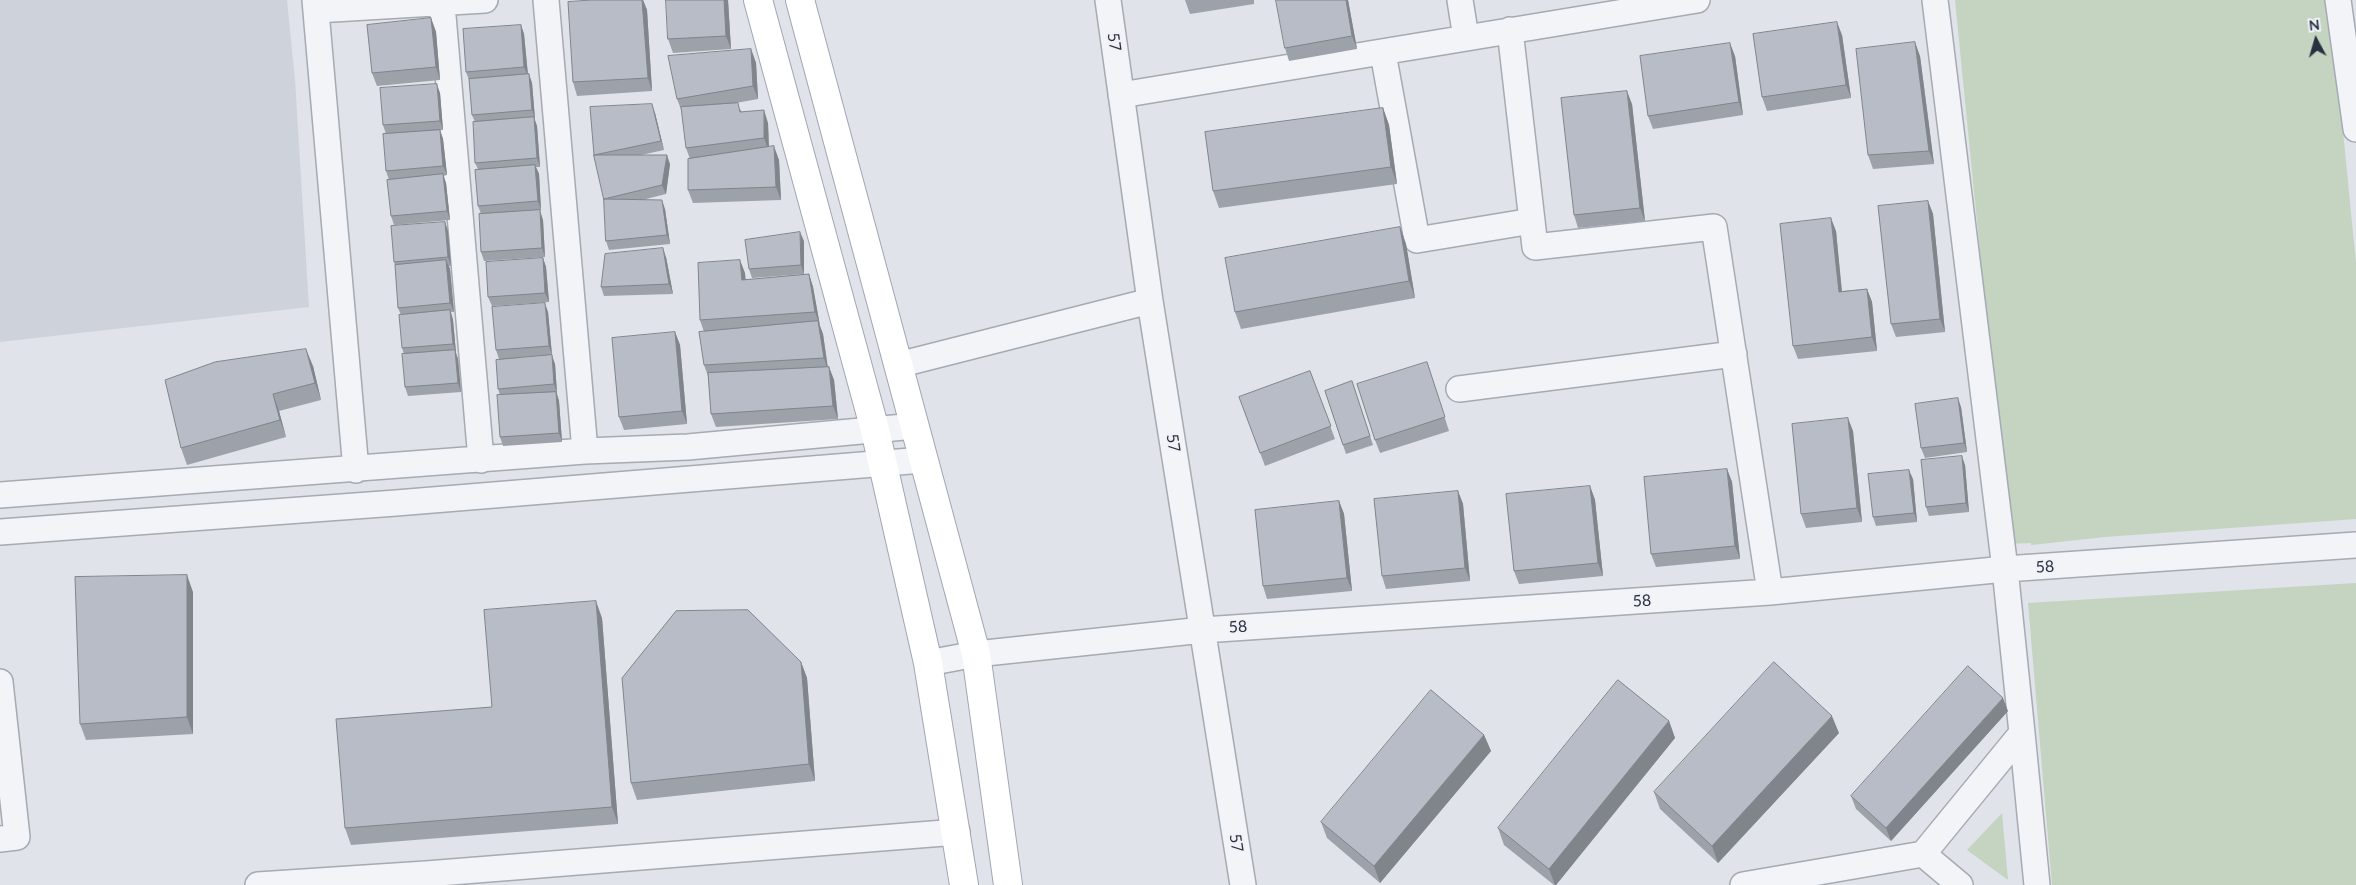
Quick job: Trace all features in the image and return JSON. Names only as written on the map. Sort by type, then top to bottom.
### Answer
[{"type":"main road","points":[[758,0],[875,430],[928,663],[957,832],[964,885]]},
{"type":"main road","points":[[800,0],[976,654],[1008,885]]},
{"type":"street","points":[[356,470],[316,5],[442,4],[485,0]]},
{"type":"street","points":[[546,0],[585,451]]},
{"type":"street","name":"57","points":[[1108,0],[1150,301],[1243,885]]},
{"type":"street","points":[[1460,0],[1466,38]]},
{"type":"street","points":[[1121,95],[1382,53],[1669,2],[1696,0]]},
{"type":"street","points":[[1935,0],[2005,569],[2037,885]]},
{"type":"street","points":[[2338,0],[2356,129]]},
{"type":"street","points":[[442,4],[481,460]]},
{"type":"street","points":[[1510,30],[1535,247],[1714,227],[1770,592]]},
{"type":"street","points":[[1382,53],[1417,240],[1532,221]]},
{"type":"street","points":[[898,365],[1150,301]]},
{"type":"street","points":[[1459,389],[1734,354]]},
{"type":"street","points":[[0,496],[585,451],[688,447],[915,426]]},
{"type":"street","points":[[0,532],[923,460]]},
{"type":"street","name":"58","points":[[928,663],[976,654],[1203,630],[1770,592],[2005,569],[2356,545]]},
{"type":"street","points":[[0,682],[17,837],[0,839]]},
{"type":"street","points":[[1744,885],[1923,854],[2022,733]]},
{"type":"street","points":[[258,885],[426,880],[957,832]]},
{"type":"street","points":[[1923,854],[1960,885]]},
{"type":"shaded area","points":[[0,0],[287,0],[295,80],[309,307],[0,342]]},
{"type":"green space","points":[[1955,0],[2330,0],[2356,263],[2356,519],[2105,537],[2031,545],[2031,543],[2009,544]]},
{"type":"green space","points":[[2356,583],[2356,885],[2052,885],[2028,603]]},
{"type":"green space","points":[[2002,813],[2008,880],[1967,850]]},
{"type":"building","points":[[642,0],[648,78],[573,82],[568,2]]},
{"type":"building","points":[[666,0],[724,0],[726,36],[668,39]]},
{"type":"building","points":[[1276,0],[1346,0],[1352,36],[1285,48]]},
{"type":"building","points":[[431,18],[436,67],[372,73],[367,25]]},
{"type":"building","points":[[1837,22],[1846,85],[1762,97],[1753,34]]},
{"type":"building","points":[[521,25],[524,67],[466,72],[463,29]]},
{"type":"building","points":[[1915,42],[1929,151],[1868,155],[1856,49]]},
{"type":"building","points":[[1730,43],[1739,102],[1648,116],[1640,56]]},
{"type":"building","points":[[751,49],[753,86],[677,99],[668,56]]},
{"type":"building","points":[[529,74],[532,110],[472,115],[469,79]]},
{"type":"building","points":[[437,84],[440,121],[383,125],[380,88]]},
{"type":"building","points":[[1627,91],[1640,208],[1574,215],[1561,98]]},
{"type":"building","points":[[738,103],[740,112],[764,110],[764,138],[686,148],[681,107]]},
{"type":"building","points":[[652,104],[661,141],[594,155],[590,107]]},
{"type":"building","points":[[1383,108],[1391,167],[1213,191],[1205,132]]},
{"type":"building","points":[[534,117],[537,158],[475,163],[473,122]]},
{"type":"building","points":[[440,130],[443,166],[386,171],[383,134]]},
{"type":"building","points":[[774,146],[776,187],[688,190],[688,159]]},
{"type":"building","points":[[594,155],[667,155],[662,185],[604,199]]},
{"type":"building","points":[[535,165],[538,201],[478,206],[475,170]]},
{"type":"building","points":[[443,174],[447,211],[391,216],[387,180]]},
{"type":"building","points":[[604,199],[662,200],[667,235],[606,241]]},
{"type":"building","points":[[1928,201],[1940,319],[1891,324],[1878,206]]},
{"type":"building","points":[[540,210],[542,248],[481,252],[479,214]]},
{"type":"building","points":[[1831,218],[1839,292],[1867,289],[1872,337],[1793,346],[1780,224]]},
{"type":"building","points":[[445,222],[448,257],[394,262],[391,226]]},
{"type":"building","points":[[1400,227],[1409,281],[1235,312],[1225,258]]},
{"type":"building","points":[[800,232],[801,265],[749,269],[745,240]]},
{"type":"building","points":[[663,248],[669,284],[601,287],[605,254]]},
{"type":"building","points":[[543,258],[545,293],[488,297],[486,262]]},
{"type":"building","points":[[446,260],[450,303],[398,308],[395,265]]},
{"type":"building","points":[[740,260],[742,280],[809,274],[815,312],[700,320],[698,263]]},
{"type":"building","points":[[545,303],[549,346],[496,350],[492,307]]},
{"type":"building","points":[[450,310],[453,344],[402,348],[399,315]]},
{"type":"building","points":[[818,321],[824,358],[704,365],[699,332]]},
{"type":"building","points":[[675,332],[682,411],[619,417],[612,338]]},
{"type":"building","points":[[306,349],[315,383],[273,394],[280,420],[181,448],[165,380],[215,362]]},
{"type":"building","points":[[455,350],[458,383],[405,387],[402,354]]},
{"type":"building","points":[[552,355],[554,384],[498,389],[496,360]]},
{"type":"building","points":[[1427,362],[1445,417],[1375,440],[1357,384]]},
{"type":"building","points":[[829,367],[833,406],[711,414],[708,373]]},
{"type":"building","points":[[1310,371],[1331,426],[1260,453],[1239,397]]},
{"type":"building","points":[[1352,381],[1370,436],[1343,445],[1325,391]]},
{"type":"building","points":[[556,392],[559,433],[500,437],[497,395]]},
{"type":"building","points":[[1958,398],[1964,443],[1921,448],[1915,404]]},
{"type":"building","points":[[1848,418],[1857,508],[1801,514],[1792,424]]},
{"type":"building","points":[[1962,456],[1966,503],[1926,507],[1921,460]]},
{"type":"building","points":[[1727,469],[1735,546],[1651,554],[1644,477]]},
{"type":"building","points":[[1909,470],[1914,513],[1873,517],[1868,474]]},
{"type":"building","points":[[1590,486],[1598,563],[1514,571],[1506,494]]},
{"type":"building","points":[[1458,491],[1465,568],[1382,576],[1374,499]]},
{"type":"building","points":[[1339,501],[1347,578],[1263,586],[1255,510]]},
{"type":"building","points":[[187,575],[187,717],[80,724],[75,577]]},
{"type":"building","points":[[596,601],[612,807],[345,828],[336,719],[492,707],[484,610]]},
{"type":"building","points":[[748,610],[801,662],[809,764],[631,783],[622,678],[676,611]]},
{"type":"building","points":[[1774,662],[1832,716],[1712,846],[1654,792]]},
{"type":"building","points":[[1968,666],[2003,698],[1886,828],[1851,796]]},
{"type":"building","points":[[1618,680],[1669,721],[1549,869],[1498,828]]},
{"type":"building","points":[[1431,690],[1484,735],[1374,866],[1321,822]]}]
